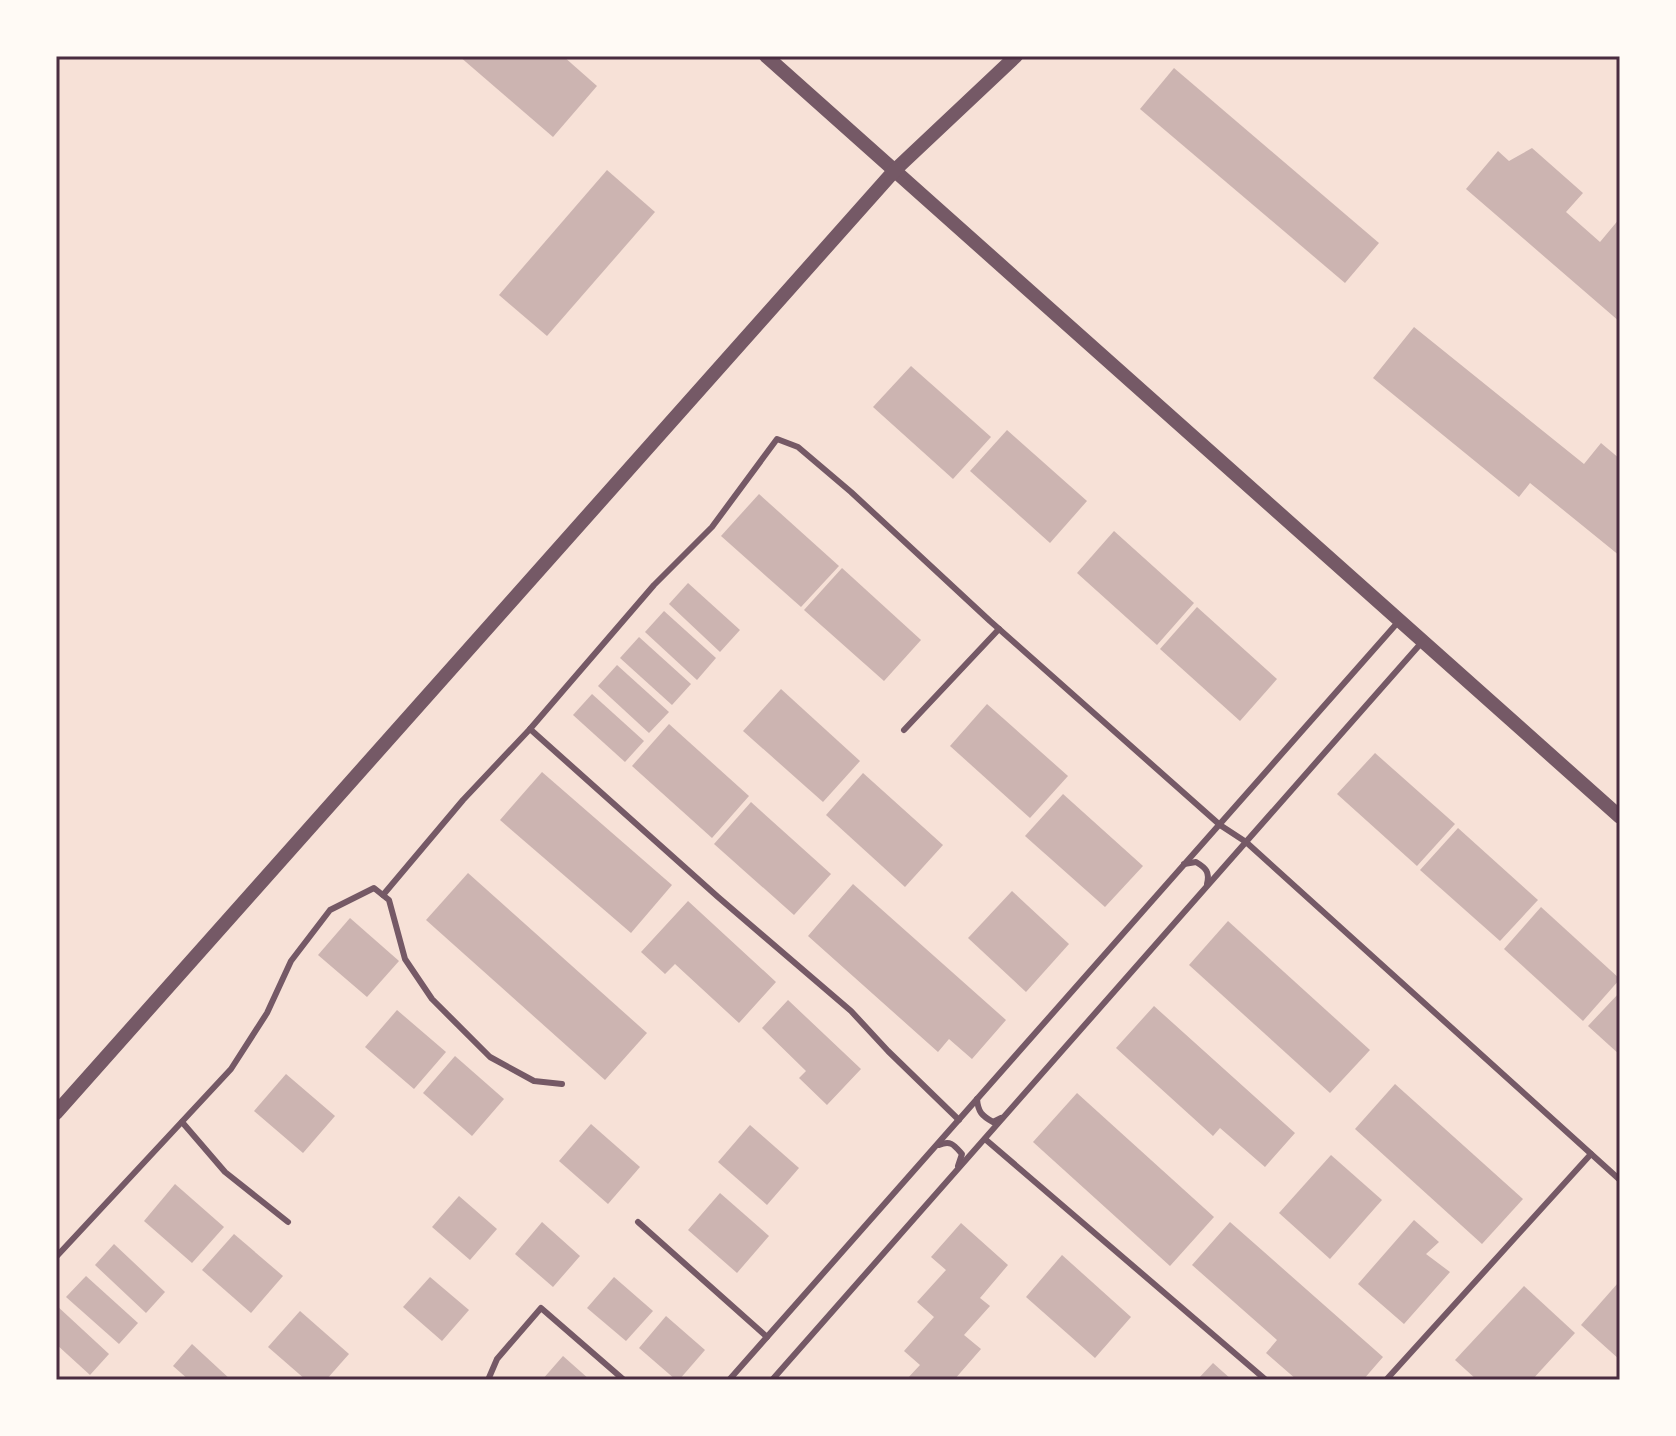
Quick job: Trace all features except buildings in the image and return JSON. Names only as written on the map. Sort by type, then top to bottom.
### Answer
[{"type":"street","points":[[766,56],[1620,817]]},
{"type":"street","points":[[56,1113],[895,170],[1016,56]]},
{"type":"lane","points":[[383,895],[654,585],[712,527],[777,439],[798,447],[851,492],[999,629],[1220,825],[1246,842],[1620,1180]]},
{"type":"lane","points":[[729,1380],[1400,620]]},
{"type":"lane","points":[[904,730],[999,629]]},
{"type":"lane","points":[[772,1380],[1424,641]]},
{"type":"lane","points":[[530,729],[851,1011],[959,1120]]},
{"type":"lane","points":[[1184,864],[1196,862],[1208,871],[1206,887]]},
{"type":"lane","points":[[56,1257],[231,1069],[267,1013],[291,961],[330,910],[374,888],[389,900],[405,959],[432,999],[490,1057],[534,1081],[562,1084]]},
{"type":"lane","points":[[977,1099],[982,1116],[993,1122],[1004,1117]]},
{"type":"lane","points":[[182,1122],[225,1172],[288,1222]]},
{"type":"lane","points":[[985,1139],[1266,1380]]},
{"type":"lane","points":[[935,1146],[947,1142],[953,1144],[962,1154],[957,1170]]},
{"type":"lane","points":[[1386,1380],[1591,1154]]},
{"type":"lane","points":[[638,1222],[767,1337]]},
{"type":"lane","points":[[488,1380],[497,1359],[541,1308],[624,1380]]}]
